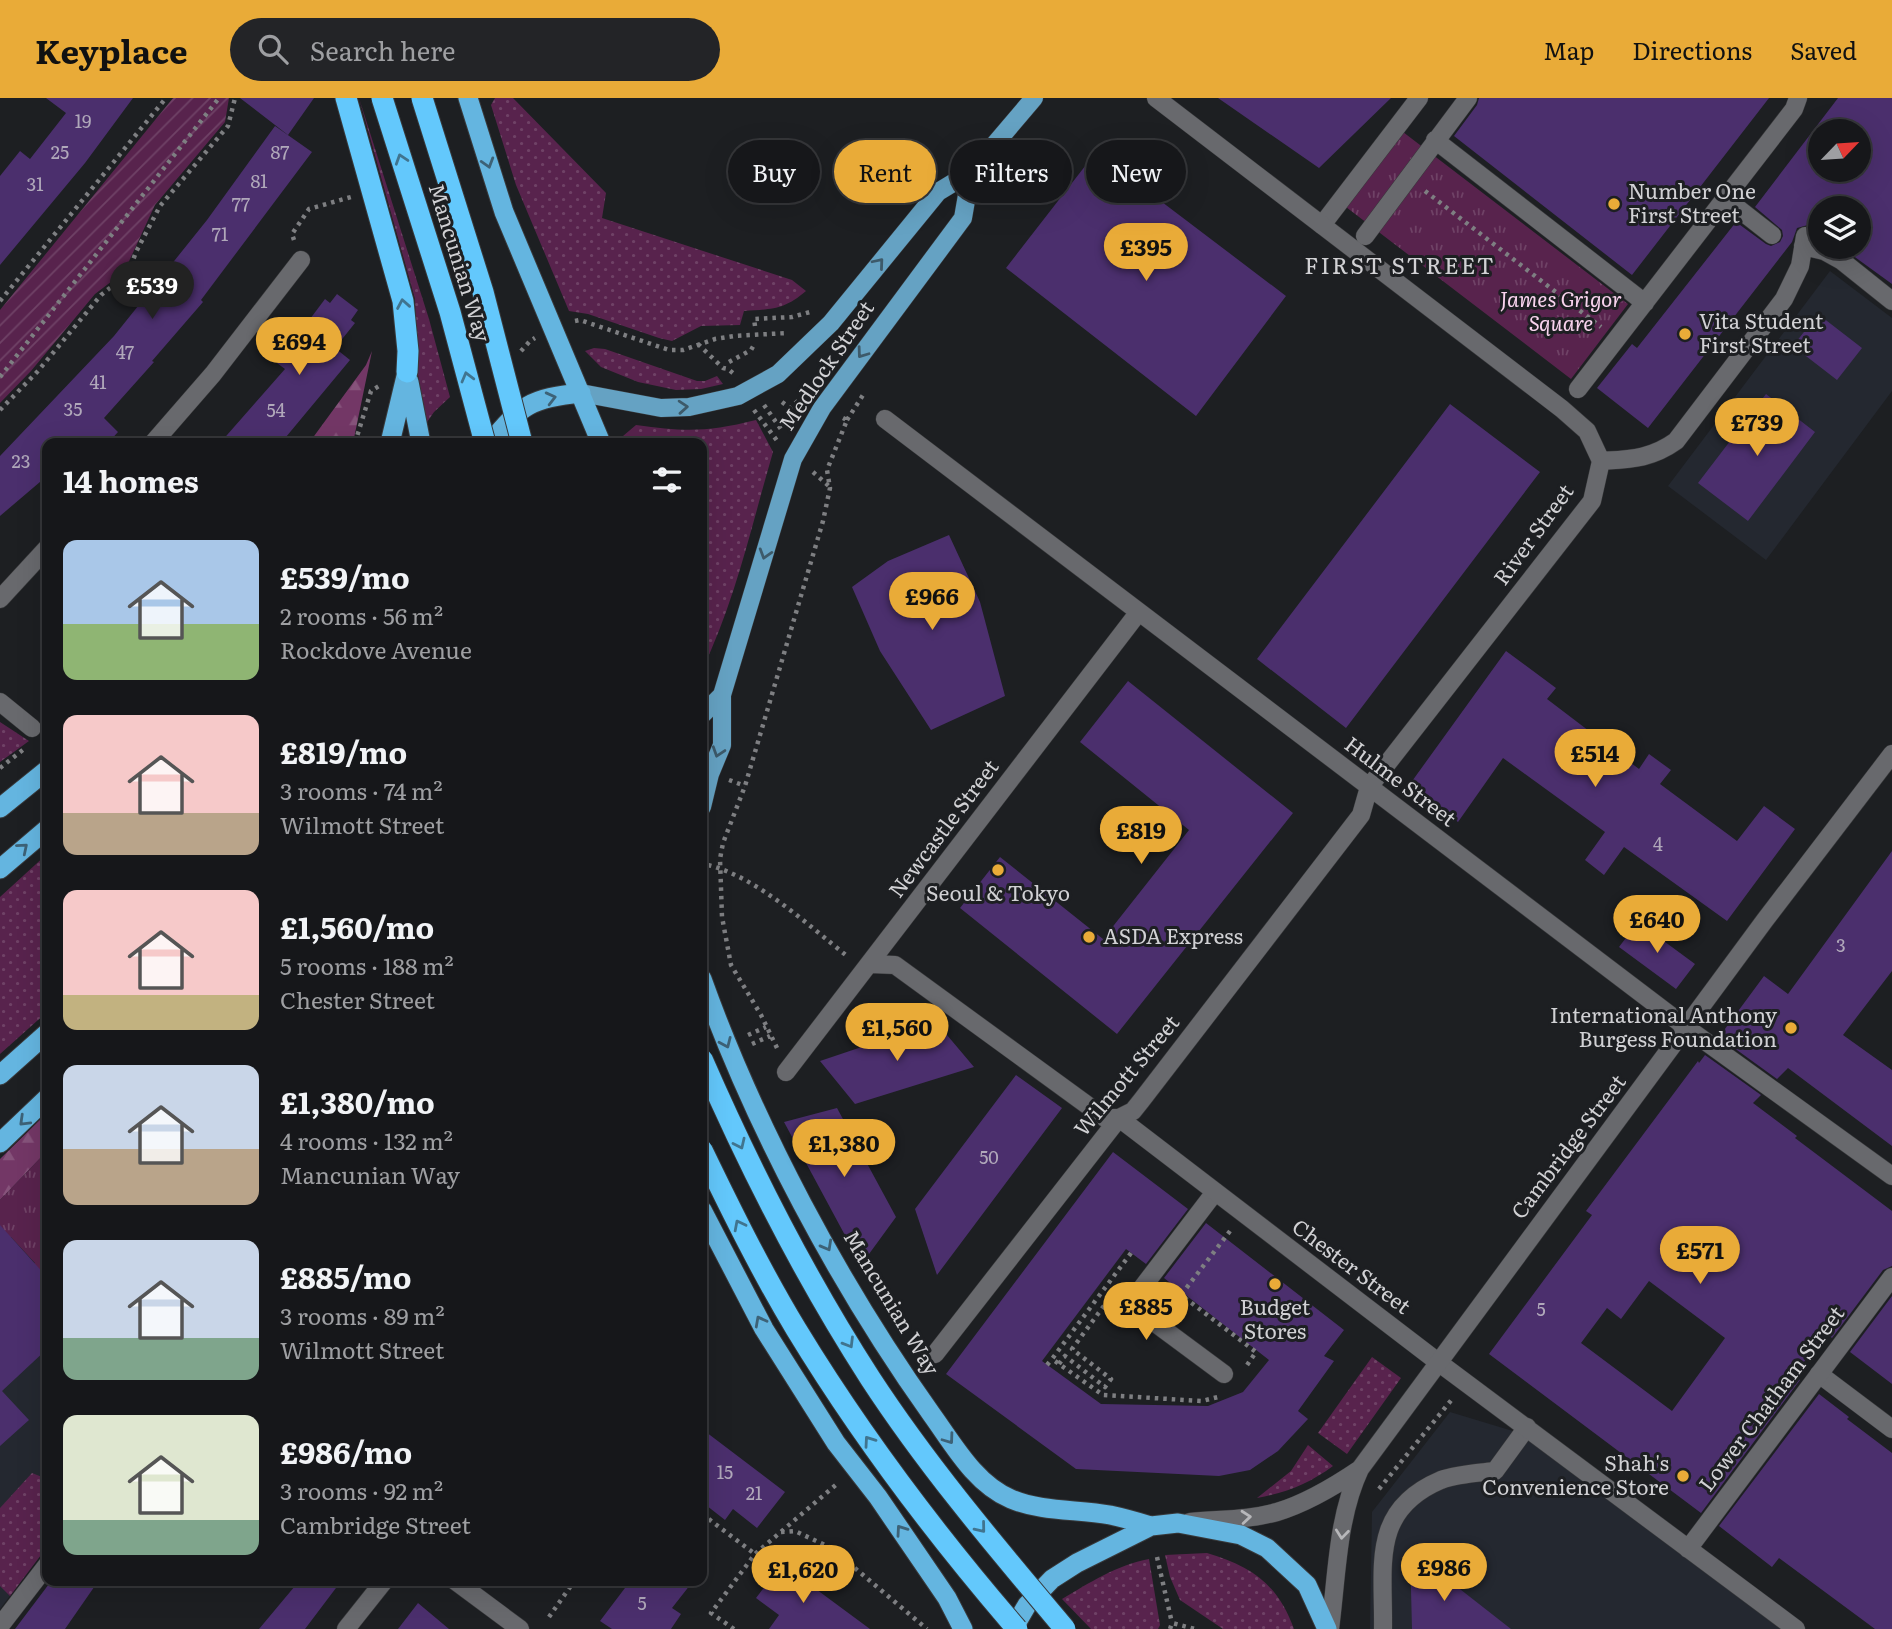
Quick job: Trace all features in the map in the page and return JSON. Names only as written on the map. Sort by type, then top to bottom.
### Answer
[{"type":"highway","points":[[346,98],[403,301],[408,351],[407,372],[391,438]]},
{"type":"highway","name":"Mancunian Way","points":[[382,98],[487,438]]},
{"type":"highway","name":"Mancunian Way","points":[[422,98],[482,292],[521,438]]},
{"type":"highway","points":[[468,98],[504,212],[599,438]]},
{"type":"highway","points":[[407,372],[420,438]]},
{"type":"highway","points":[[493,438],[524,406],[560,395],[581,393]]},
{"type":"highway","points":[[0,808],[42,774]]},
{"type":"highway","points":[[0,869],[42,833]]},
{"type":"highway","name":"Mancunian Way","points":[[707,992],[740,1077],[811,1217],[858,1301],[909,1383],[966,1462],[1010,1499],[1053,1509],[1110,1515],[1151,1526]]},
{"type":"highway","points":[[0,1075],[42,1037]]},
{"type":"highway","points":[[707,1070],[750,1166],[817,1289],[870,1377],[913,1440],[1065,1629]]},
{"type":"highway","points":[[0,1143],[42,1103]]},
{"type":"highway","points":[[707,1160],[761,1267],[860,1428],[967,1572],[1015,1629],[1027,1605],[1052,1579],[1077,1563],[1151,1526],[1178,1522],[1241,1535],[1267,1548],[1307,1585],[1329,1629]]},
{"type":"highway","points":[[707,1219],[771,1340],[836,1443],[878,1497],[947,1598],[963,1629]]},
{"type":"main road","name":"Medlock Street","points":[[998,140],[1034,98]]},
{"type":"main road","name":"Medlock Street","points":[[581,393],[661,408],[701,405],[738,396],[778,374],[831,323],[938,192],[950,185]]},
{"type":"main road","name":"Medlock Street","points":[[707,710],[722,695],[793,459],[822,408],[963,218],[966,203]]},
{"type":"main road","points":[[707,786],[722,745],[722,695]]},
{"type":"street","points":[[1156,98],[1562,409],[1587,431],[1601,461],[1642,458],[1661,453],[1676,441],[1784,299],[1800,266],[1804,241],[1842,261],[1892,301]]},
{"type":"street","points":[[1322,225],[1419,98]]},
{"type":"street","points":[[1366,234],[1468,98]]},
{"type":"street","points":[[1578,389],[1726,199],[1794,109],[1798,98]]},
{"type":"street","points":[[1435,140],[1645,303]]},
{"type":"street","points":[[1726,199],[1772,235]]},
{"type":"street","points":[[157,438],[213,374],[301,260]]},
{"type":"street","name":"Hulme Street","points":[[885,419],[1687,1028],[1892,1176]]},
{"type":"street","name":"River Street","points":[[1369,788],[1592,501],[1601,461]]},
{"type":"street","points":[[0,599],[42,553]]},
{"type":"street","name":"Newcastle Street","points":[[786,1072],[1138,613]]},
{"type":"street","points":[[0,702],[32,727]]},
{"type":"street","name":"Cambridge Street","points":[[1329,1629],[1344,1515],[1349,1493],[1360,1469],[1765,920],[1892,754]]},
{"type":"street","name":"Wilmott Street","points":[[935,1354],[1118,1118],[1133,1111],[1141,1101],[1361,815],[1369,788]]},
{"type":"street","name":"Chester Street","points":[[870,964],[895,965],[1105,1118],[1118,1118],[1438,1362],[1796,1629]]},
{"type":"street","points":[[1215,1192],[1135,1297],[1139,1311],[1224,1374]]},
{"type":"street","name":"Lower Chatham Street","points":[[1688,1549],[1892,1277]]},
{"type":"street","points":[[1819,1374],[1892,1429]]},
{"type":"street","points":[[1383,1629],[1384,1548],[1390,1522],[1408,1498],[1443,1479],[1495,1471],[1527,1427]]},
{"type":"street","name":"Cambridge Street","points":[[1178,1522],[1257,1516],[1279,1511],[1323,1492],[1360,1469]]},
{"type":"street","points":[[0,1626],[42,1571]]},
{"type":"street","points":[[346,1629],[380,1586]]},
{"type":"street","points":[[462,1586],[520,1629]]},
{"type":"path","points":[[0,301],[166,98]]},
{"type":"path","points":[[0,377],[219,98]]},
{"type":"path","points":[[0,410],[38,371],[100,295],[128,274],[136,252],[160,206],[228,126],[235,98]]},
{"type":"path","points":[[1408,178],[1617,339]]},
{"type":"path","points":[[301,260],[292,234],[309,209],[356,196]]},
{"type":"path","points":[[755,326],[754,319],[792,317],[821,309]]},
{"type":"path","points":[[587,324],[669,350],[683,350],[698,344],[734,337],[789,333],[798,329]]},
{"type":"path","points":[[729,362],[751,350],[755,343]]},
{"type":"path","points":[[698,344],[723,368]]},
{"type":"path","points":[[356,438],[370,391],[379,385]]},
{"type":"path","points":[[782,402],[790,408],[799,400],[807,403]]},
{"type":"path","points":[[770,411],[789,439]]},
{"type":"path","points":[[758,414],[783,447]]},
{"type":"path","points":[[743,1038],[766,1027],[731,965],[722,917],[719,867],[723,842],[747,779],[823,521],[830,488],[827,467],[847,420],[836,415]]},
{"type":"path","points":[[813,472],[830,488]]},
{"type":"path","points":[[0,768],[26,748]]},
{"type":"path","points":[[708,865],[719,867],[767,894],[853,961],[870,964]]},
{"type":"path","points":[[747,1046],[771,1035]]},
{"type":"path","points":[[1224,1374],[1238,1374],[1257,1351],[1181,1296],[1244,1213]]},
{"type":"path","points":[[1047,1365],[1131,1253]]},
{"type":"path","points":[[1059,1364],[1065,1356],[1105,1387],[1111,1379],[1072,1349],[1118,1288],[1110,1282]]},
{"type":"path","points":[[1076,1315],[1082,1320]]},
{"type":"path","points":[[1052,1359],[1103,1395],[1171,1403],[1202,1401],[1222,1395]]},
{"type":"path","points":[[734,1629],[711,1613],[755,1554],[847,1476]]},
{"type":"path","points":[[707,1520],[755,1554]]},
{"type":"path","points":[[780,1532],[795,1531],[831,1548],[927,1629]]},
{"type":"path","points":[[1157,1557],[1171,1626],[1195,1629]]},
{"type":"path","points":[[549,1617],[572,1586]]},
{"type":"shaded area","points":[[1830,271],[1892,318],[1892,391],[1766,560],[1668,486]]},
{"type":"shaded area","points":[[42,1118],[42,1554],[0,1609],[0,1159]]},
{"type":"shaded area","points":[[1450,1412],[1546,1441],[1796,1629],[1370,1629],[1372,1512]]},
{"type":"green space","points":[[173,98],[229,98],[225,122],[155,205],[124,272],[95,294],[31,371],[0,403],[0,310]]},
{"type":"green space","points":[[359,98],[429,319],[450,397],[425,425],[417,367],[415,299]]},
{"type":"green space","points":[[495,98],[513,98],[606,193],[602,218],[792,280],[806,291],[791,302],[777,307],[744,311],[740,325],[701,326],[672,341],[588,314],[569,311],[516,185],[491,105]]},
{"type":"green space","name":"James Grigor Square","points":[[1403,132],[1628,304],[1571,379],[1346,207]]},
{"type":"green space","points":[[605,349],[697,381],[717,376],[723,384],[701,389],[676,390],[638,382],[601,367],[585,351]]},
{"type":"green space","points":[[372,351],[354,438],[313,438],[366,365]]},
{"type":"green space","points":[[756,420],[773,452],[733,590],[707,659],[707,438],[623,436],[636,425],[696,430]]},
{"type":"green space","points":[[0,722],[29,741],[0,762]]},
{"type":"green space","points":[[42,859],[42,1016],[0,1054],[0,897]]},
{"type":"green space","points":[[42,1118],[42,1156],[0,1200],[0,1159]]},
{"type":"green space","points":[[42,1156],[42,1282],[7,1314],[0,1295],[35,1263],[11,1237],[0,1246],[0,1200]]},
{"type":"green space","points":[[1372,1357],[1401,1378],[1347,1454],[1318,1433]]},
{"type":"green space","points":[[1308,1445],[1333,1466],[1297,1486],[1257,1498],[1291,1471]]},
{"type":"green space","points":[[32,1473],[42,1477],[42,1554],[10,1596],[0,1586],[0,1508]]},
{"type":"green space","points":[[1207,1553],[1237,1564],[1261,1579],[1280,1600],[1294,1629],[1223,1629],[1180,1600],[1170,1577],[1165,1555]]},
{"type":"green space","points":[[1149,1559],[1160,1625],[1158,1629],[1091,1629],[1062,1599],[1115,1570]]},
{"type":"building","points":[[46,98],[133,98],[85,163],[0,265],[0,176],[20,151],[30,159],[66,113]]},
{"type":"building","points":[[240,98],[314,98],[288,135]]},
{"type":"building","points":[[1218,98],[1391,98],[1319,168]]},
{"type":"building","name":"Number One First Street","points":[[1479,98],[1769,98],[1632,275],[1454,136],[1477,105]]},
{"type":"building","points":[[1838,98],[1892,98],[1892,284],[1858,259],[1871,259],[1871,196],[1808,196],[1808,225],[1797,228],[1792,242],[1648,428],[1597,388],[1632,344],[1637,348],[1736,222],[1771,246],[1780,242],[1782,230],[1755,207],[1808,137],[1808,182],[1871,182],[1871,119],[1822,119]]},
{"type":"building","points":[[275,126],[312,152],[201,300],[203,302],[104,418],[118,432],[113,438],[42,438],[42,480],[0,516],[0,456],[114,336],[207,220]]},
{"type":"building","points":[[1086,165],[1086,203],[1163,203],[1286,296],[1196,416],[1006,268],[1056,203],[1072,203],[1072,183]]},
{"type":"building","points":[[337,294],[358,310],[351,320],[355,323],[335,348],[350,360],[285,438],[224,438],[285,369],[277,363],[325,299],[330,303]]},
{"type":"building","points":[[1818,314],[1862,348],[1837,380],[1793,346]]},
{"type":"building","points":[[1766,394],[1815,432],[1748,521],[1698,483]]},
{"type":"building","points":[[1450,404],[1540,472],[1346,728],[1257,659]]},
{"type":"building","points":[[949,535],[980,602],[1005,696],[931,730],[880,651],[852,587],[888,561]]},
{"type":"building","points":[[1506,651],[1556,688],[1547,699],[1639,769],[1649,754],[1671,770],[1660,784],[1737,841],[1764,806],[1795,829],[1727,921],[1624,847],[1604,875],[1585,860],[1605,832],[1503,758],[1458,822],[1410,784]]},
{"type":"building","points":[[1128,681],[1293,813],[1117,1034],[960,908],[1000,857],[1103,939],[1189,830],[1080,742]]},
{"type":"building","points":[[1892,851],[1892,971],[1843,1035],[1892,1070],[1892,1146],[1788,1068],[1777,1079],[1719,1037],[1764,976],[1788,994]]},
{"type":"building","points":[[1638,922],[1695,964],[1676,989],[1619,947]]},
{"type":"building","points":[[936,1022],[974,1067],[855,1104],[820,1061]]},
{"type":"building","points":[[1705,1055],[1761,1095],[1753,1103],[1892,1211],[1892,1266],[1883,1270],[1832,1338],[1826,1333],[1794,1375],[1800,1380],[1701,1513],[1489,1354],[1592,1215],[1586,1211],[1698,1061],[1699,1063]],"holes":[[[1649,1281],[1725,1338],[1672,1411],[1581,1343],[1607,1308],[1621,1319]]]},
{"type":"building","points":[[1016,1075],[1062,1108],[937,1275],[915,1209]]},
{"type":"building","points":[[837,1108],[896,1217],[861,1265],[784,1122]]},
{"type":"building","points":[[1113,1152],[1188,1209],[1146,1264],[1126,1249],[1042,1361],[1101,1404],[1208,1406],[1243,1392],[1269,1360],[1164,1278],[1206,1223],[1344,1330],[1324,1356],[1334,1361],[1298,1411],[1308,1419],[1278,1451],[1250,1470],[1219,1476],[1076,1469],[946,1374]]},
{"type":"building","points":[[0,1225],[42,1271],[42,1354],[2,1391],[29,1420],[0,1446]]},
{"type":"building","points":[[1892,1296],[1892,1384],[1850,1352]]},
{"type":"building","points":[[1819,1394],[1892,1453],[1892,1629],[1875,1629],[1779,1558],[1772,1567],[1719,1526]]},
{"type":"building","points":[[707,1433],[785,1492],[757,1528],[733,1509],[725,1520],[707,1506]]},
{"type":"building","points":[[1410,1550],[1511,1629],[1412,1629]]},
{"type":"building","points":[[782,1564],[870,1629],[769,1629],[779,1615],[756,1598]]},
{"type":"building","points":[[47,1586],[95,1586],[65,1629],[15,1629]]},
{"type":"building","points":[[295,1586],[337,1586],[305,1629],[259,1629]]},
{"type":"building","points":[[626,1586],[689,1586],[672,1608],[681,1614],[671,1629],[612,1629],[600,1621]]},
{"type":"building","points":[[418,1603],[449,1629],[398,1629]]},
{"type":"place","name":"Number One First Street","points":[[1614,204]]},
{"type":"place","name":"Vita Student First Street","points":[[1685,334]]},
{"type":"place","name":"Seoul & Tokyo","points":[[998,870]]},
{"type":"place","name":"ASDA Express","points":[[1089,937]]},
{"type":"place","name":"International Anthony Burgess Foundation","points":[[1791,1028]]},
{"type":"place","name":"Budget Stores","points":[[1275,1284]]},
{"type":"place","name":"Shah's Convenience Store","points":[[1683,1476]]},
{"type":"district","name":"FIRST STREET","points":[[1400,266]]}]
